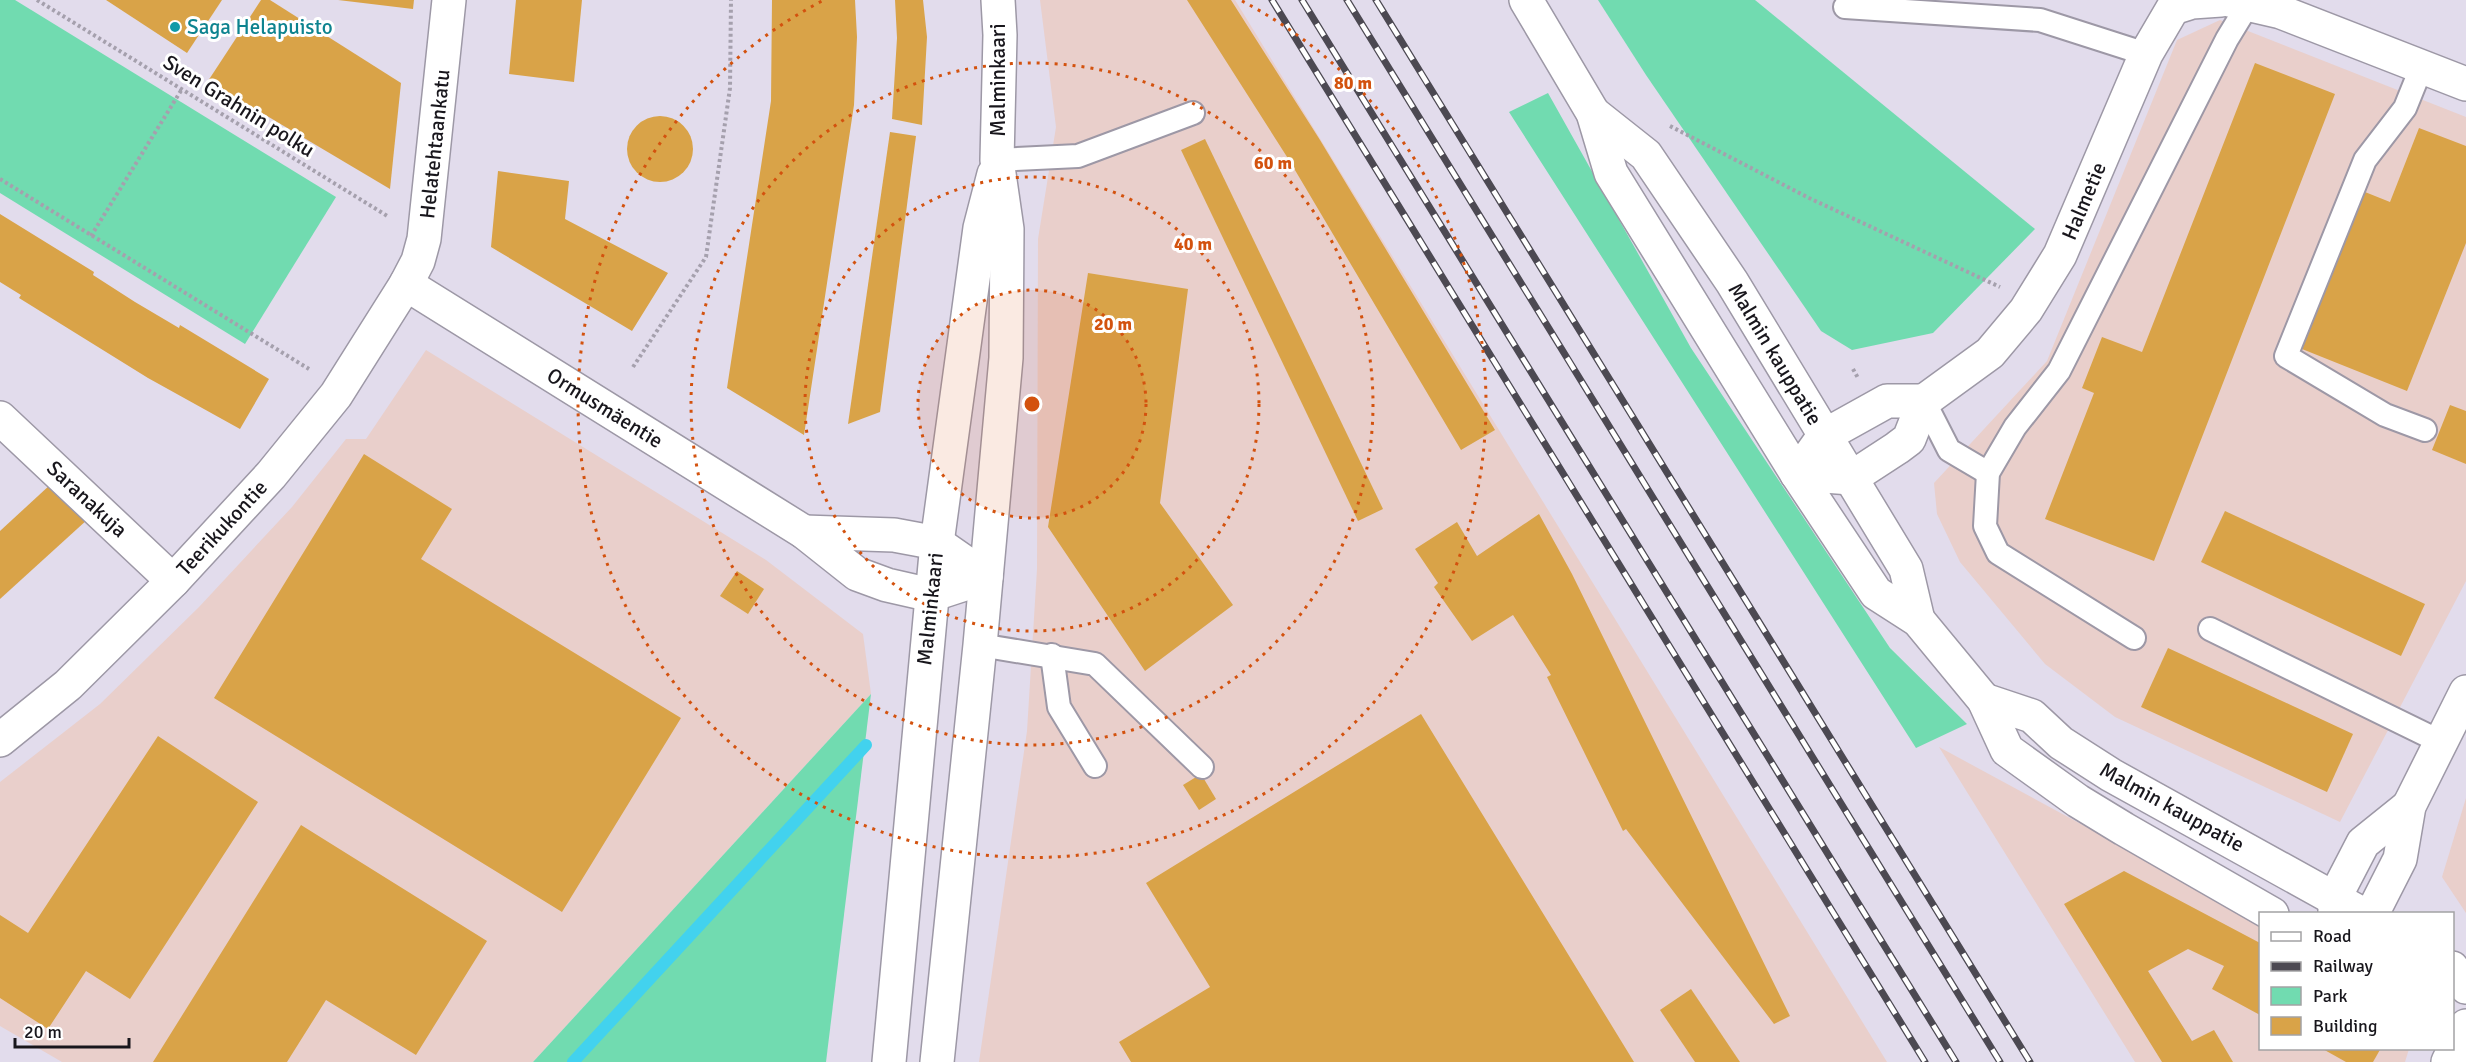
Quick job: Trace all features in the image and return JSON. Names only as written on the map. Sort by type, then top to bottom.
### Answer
[{"type":"street","name":"Helatehtaankatu","points":[[406,284],[418,261],[424,239],[449,0]]},
{"type":"street","name":"Malminkaari","points":[[937,1062],[980,645],[1006,357],[1007,229],[997,160],[1000,35],[998,0]]},
{"type":"street","name":"Malmin kauppatie","points":[[1526,0],[1593,113],[1611,173],[1797,474],[1876,593],[1917,620],[1984,700],[2007,750],[2124,829],[2269,912]]},
{"type":"street","name":"Halmetie","points":[[1924,401],[1990,353],[2032,301],[2060,255],[2146,54],[2171,4],[2233,1],[2280,12],[2466,84]]},
{"type":"street","name":"Malmin kauppatie","points":[[1593,113],[1646,154],[1732,282],[1906,569],[1917,620]]},
{"type":"street","name":"Malminkaari","points":[[889,1062],[937,543],[980,228],[997,160]]},
{"type":"street","name":"Ormusmäentie","points":[[406,284],[804,532],[856,574],[887,585],[931,595]]},
{"type":"street","name":"Teerikukontie","points":[[0,740],[68,685],[173,581],[271,475],[323,412],[406,284]]},
{"type":"street","points":[[1887,401],[1924,401],[1909,439],[1851,478],[1797,474],[1824,436],[1887,401]]},
{"type":"street","name":"Saranakuja","points":[[0,418],[173,581]]},
{"type":"street","points":[[804,532],[894,535],[937,543],[986,577]]},
{"type":"street","points":[[931,595],[986,577]]},
{"type":"street","points":[[2373,912],[2400,859],[2409,806],[2466,692]]},
{"type":"street","name":"Malmin kauppatie","points":[[1984,700],[2032,716],[2061,742],[2111,776],[2344,908]]},
{"type":"street","points":[[2344,908],[2362,843],[2409,806]]},
{"type":"street","points":[[2454,971],[2466,987]]},
{"type":"street","points":[[2448,1062],[2466,1026]]},
{"type":"lane","points":[[2134,638],[1998,553],[1985,526],[1988,473],[2015,427],[2059,371],[2227,39],[2233,1]]},
{"type":"lane","points":[[1845,7],[2040,20],[2146,54]]},
{"type":"lane","points":[[2422,66],[2405,108],[2365,160],[2286,356],[2385,415],[2425,430]]},
{"type":"lane","points":[[997,160],[1078,156],[1194,113]]},
{"type":"lane","points":[[1924,401],[1949,450],[1988,473]]},
{"type":"lane","points":[[2210,629],[2441,742]]},
{"type":"lane","points":[[980,645],[1052,655],[1095,664],[1202,767]]},
{"type":"lane","points":[[1052,655],[1059,707],[1095,766]]},
{"type":"path","name":"Sven Grahnin polku","points":[[37,0],[424,239]]},
{"type":"path","points":[[633,367],[706,257],[730,88],[731,0]]},
{"type":"path","points":[[91,236],[182,89]]},
{"type":"path","points":[[1664,123],[1809,198],[2005,289]]},
{"type":"path","points":[[0,179],[310,370]]},
{"type":"shaded area","points":[[1040,0],[1235,0],[1887,1062],[979,1062],[1027,731],[1037,569],[1038,239],[1056,127]]},
{"type":"shaded area","points":[[2220,20],[2466,117],[2466,581],[2340,822],[2115,717],[2045,664],[1960,562],[1937,514],[1934,483],[2047,361],[2177,40]]},
{"type":"shaded area","points":[[426,350],[766,560],[863,634],[871,694],[533,1062],[62,1062],[0,1026],[0,782],[100,704],[199,607],[292,507],[346,439],[366,439]]},
{"type":"shaded area","points":[[1939,747],[2259,920],[2259,1050],[2409,1050],[2405,1062],[2135,1062]]},
{"type":"shaded area","points":[[2466,798],[2466,913],[2442,877]]},
{"type":"green space","points":[[0,0],[15,0],[336,197],[245,344],[0,193]]},
{"type":"green space","points":[[1598,0],[1755,0],[2035,229],[1933,333],[1852,350],[1821,331],[1646,75]]},
{"type":"green space","points":[[1548,93],[1691,348],[1890,648],[1967,724],[1916,748],[1509,112]]},
{"type":"green space","points":[[871,694],[826,1062],[533,1062]]},
{"type":"building","name":"Saga Helapuisto","points":[[106,0],[222,0],[187,53]]},
{"type":"building","points":[[261,0],[270,0],[401,83],[390,189],[208,81]]},
{"type":"building","points":[[338,0],[414,0],[413,9]]},
{"type":"building","points":[[516,0],[582,0],[574,82],[509,74]]},
{"type":"building","points":[[772,0],[855,0],[857,37],[854,105],[804,435],[727,388],[771,101]]},
{"type":"building","points":[[895,0],[923,0],[927,37],[922,125],[892,119],[897,38]]},
{"type":"building","points":[[1187,0],[1231,0],[1320,140],[1495,430],[1461,450],[1289,160]]},
{"type":"building","points":[[2255,63],[2335,94],[2154,561],[2045,519],[2094,393],[2082,388],[2102,337],[2142,352]]},
{"type":"building","points":[[653,116],[667,116],[679,121],[688,130],[693,149],[691,162],[684,173],[667,182],[653,182],[641,177],[632,168],[627,156],[627,142],[632,130],[641,121]]},
{"type":"building","points":[[2419,128],[2466,146],[2466,243],[2407,391],[2302,349],[2365,192],[2390,202]]},
{"type":"building","points":[[890,132],[916,136],[880,412],[848,424]]},
{"type":"building","points":[[1205,139],[1383,509],[1358,521],[1181,150]]},
{"type":"building","points":[[498,171],[569,181],[565,219],[668,273],[632,331],[491,247]]},
{"type":"building","points":[[0,214],[94,272],[93,275],[135,302],[179,328],[180,325],[269,379],[240,429],[148,378],[19,298],[21,295],[0,282]]},
{"type":"building","points":[[1088,273],[1188,289],[1160,503],[1233,605],[1145,671],[1048,527]]},
{"type":"building","points":[[2450,405],[2466,411],[2466,464],[2432,450]]},
{"type":"building","points":[[364,454],[452,509],[421,559],[681,718],[562,912],[214,698]]},
{"type":"building","points":[[51,484],[88,519],[0,599],[0,531]]},
{"type":"building","points":[[2225,511],[2425,604],[2401,656],[2201,562]]},
{"type":"building","points":[[1539,514],[1572,574],[1790,1016],[1774,1024],[1626,829],[1623,831],[1547,677],[1551,675],[1513,615],[1472,641],[1434,587],[1438,583],[1415,549],[1457,522],[1477,556]]},
{"type":"building","points":[[737,571],[764,589],[748,614],[720,596]]},
{"type":"building","points":[[2168,648],[2353,734],[2327,792],[2141,707]]},
{"type":"building","points":[[1421,714],[1634,1062],[1131,1062],[1119,1042],[1210,987],[1146,883]]},
{"type":"building","points":[[158,736],[258,802],[130,999],[86,971],[48,1029],[0,998],[0,915],[28,933]]},
{"type":"building","points":[[1201,774],[1216,799],[1199,810],[1183,785]]},
{"type":"building","points":[[301,825],[487,941],[416,1055],[326,1000],[287,1062],[153,1062]]},
{"type":"building","points":[[2124,871],[2259,942],[2259,1014],[2212,989],[2224,966],[2188,949],[2148,971],[2192,1041],[2214,1030],[2233,1062],[2162,1062],[2064,904]]},
{"type":"building","points":[[1691,989],[1740,1062],[1695,1062],[1660,1010]]},
{"type":"building","points":[[2325,1050],[2380,1050],[2373,1062],[2346,1062]]},
{"type":"waterway","points":[[573,1062],[866,745]]},
{"type":"railway","points":[[1272,0],[1925,1062]]},
{"type":"railway","points":[[1302,0],[1956,1062]]},
{"type":"railway","points":[[1347,0],[2000,1062]]},
{"type":"railway","points":[[1376,0],[2030,1062]]},
{"type":"place","name":"Saga Helapuisto","points":[[175,27]]}]
